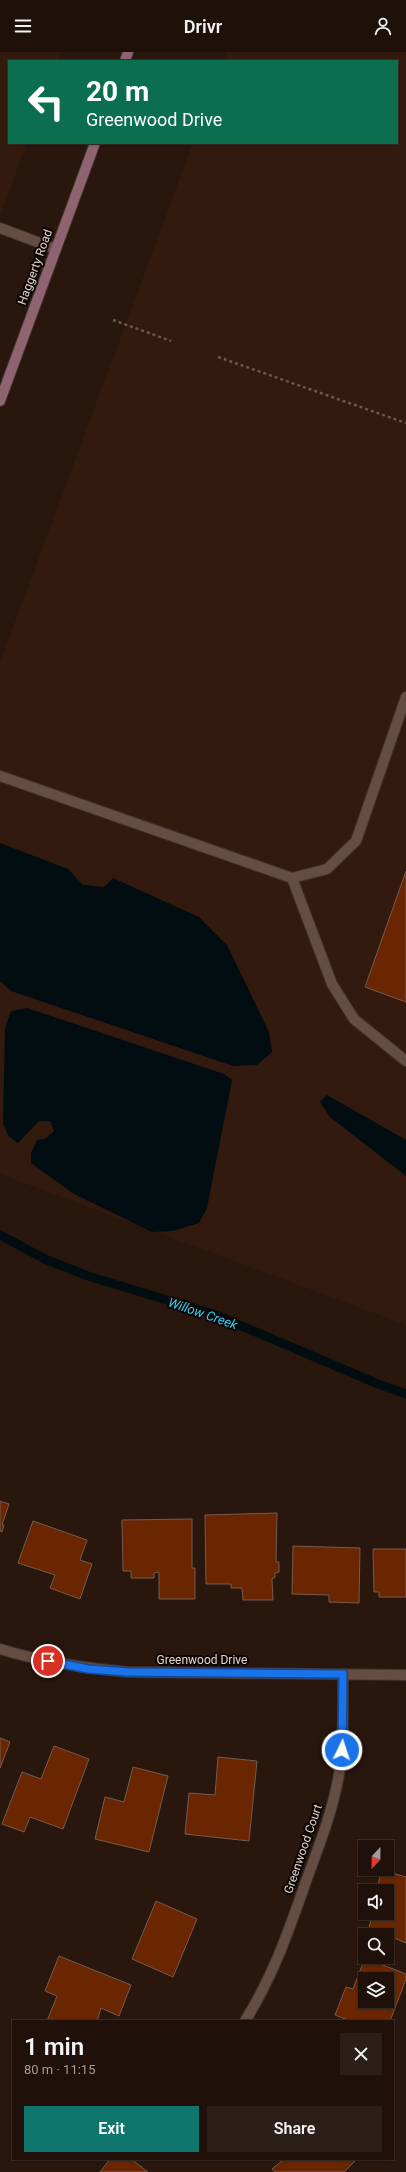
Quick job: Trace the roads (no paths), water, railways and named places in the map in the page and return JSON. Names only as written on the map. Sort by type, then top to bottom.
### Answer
[{"type":"main road","name":"Haggerty Road","points":[[0,401],[95,144]]},
{"type":"street","points":[[0,228],[56,249]]},
{"type":"street","points":[[0,776],[250,865],[292,878],[327,869],[356,841],[406,697]]},
{"type":"street","points":[[292,878],[332,984],[354,1019],[406,1061]]},
{"type":"street","name":"Greenwood Drive","points":[[0,1649],[22,1656],[88,1669],[128,1672],[406,1675]]},
{"type":"street","name":"Greenwood Court","points":[[246,2020],[278,1961],[331,1811],[339,1774],[343,1738],[343,1674]]},
{"type":"waterway","name":"Willow Creek","points":[[0,1235],[45,1259],[88,1276],[216,1315],[378,1384],[406,1394]]}]
